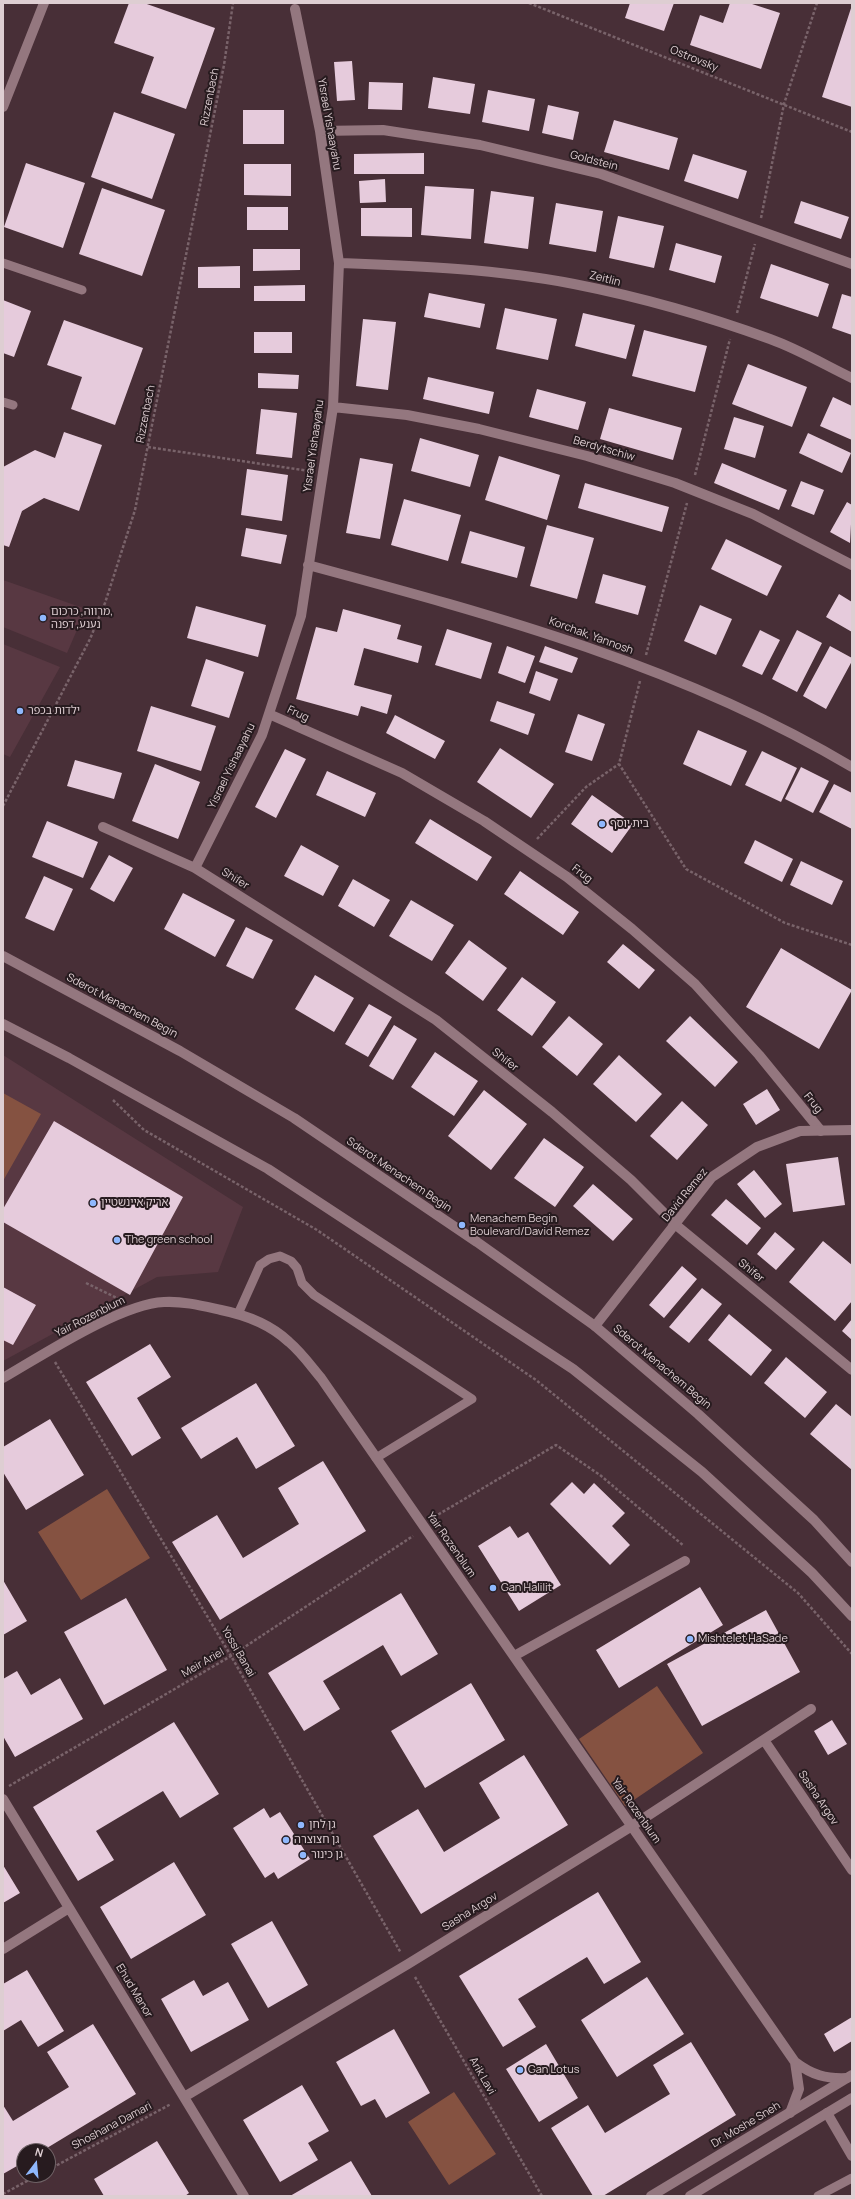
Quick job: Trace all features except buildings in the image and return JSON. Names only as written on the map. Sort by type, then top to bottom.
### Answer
[{"type":"street","points":[[3,107],[44,3]]},
{"type":"street","name":"Yisrael Yishaayahu","points":[[195,868],[262,735],[301,616],[333,407],[339,263],[320,131],[295,9]]},
{"type":"street","name":"Goldstein","points":[[320,131],[383,130],[480,145],[601,174],[758,229],[852,264]]},
{"type":"street","name":"Zeitlin","points":[[339,263],[459,270],[574,284],[680,310],[771,339],[852,378]]},
{"type":"street","name":"Berdytschiw","points":[[333,407],[407,415],[479,429],[587,456],[691,489],[753,514],[852,565]]},
{"type":"street","name":"Korchak, Yannosh","points":[[308,565],[439,600],[548,633],[643,667],[725,699],[823,750],[852,767]]},
{"type":"street","name":"Frug","points":[[269,714],[402,773],[484,821],[573,882],[695,984],[759,1055],[821,1131]]},
{"type":"street","name":"Shifer","points":[[103,827],[195,868],[436,1020],[552,1112],[632,1180],[676,1224],[852,1370]]},
{"type":"street","name":"Sderot Menachem Begin","points":[[3,956],[180,1051],[294,1118],[477,1242],[595,1326],[698,1414],[808,1514],[852,1562]]},
{"type":"street","points":[[3,1024],[69,1058],[268,1169],[573,1369],[702,1472],[812,1574],[852,1616]]},
{"type":"street","name":"David Remez","points":[[595,1326],[712,1177],[757,1147],[800,1131],[852,1130]]},
{"type":"street","name":"Yair Rozenblum","points":[[3,1378],[111,1318],[135,1308],[164,1302],[184,1303],[238,1314],[267,1326],[290,1342],[321,1378],[428,1530],[795,2062],[808,2072],[818,2076],[829,2079],[849,2077]]},
{"type":"street","points":[[514,1656],[685,1561]]},
{"type":"street","name":"Sasha Argov","points":[[184,2097],[408,1964],[632,1826],[812,1709]]},
{"type":"street","name":"Sasha Argov","points":[[764,1740],[852,1870]]},
{"type":"street","name":"Ehud Manor","points":[[3,1799],[244,2196]]},
{"type":"street","points":[[3,1949],[70,1908]]},
{"type":"street","name":"Yair Rozenblum","points":[[790,2113],[800,2089],[795,2062]]},
{"type":"street","name":"Dr. Moshe Sneh","points":[[651,2196],[849,2077]]},
{"type":"street","points":[[690,2196],[852,2098]]},
{"type":"street","points":[[827,2113],[852,2156]]},
{"type":"lane","points":[[3,263],[82,290]]},
{"type":"lane","points":[[3,402],[13,405]]},
{"type":"lane","points":[[238,1314],[260,1265],[269,1258],[280,1256],[294,1264],[302,1282],[314,1295],[472,1399],[376,1458]]},
{"type":"lane","points":[[818,2196],[852,2178]]},
{"type":"path","name":"Rizzenbach","points":[[3,806],[90,640],[106,603],[135,510],[224,65],[233,3]]},
{"type":"path","name":"Ostrovsky","points":[[529,3],[852,132]]},
{"type":"path","points":[[528,850],[586,787],[619,764],[758,229],[784,104],[817,3]]},
{"type":"path","points":[[148,447],[323,473]]},
{"type":"path","points":[[619,764],[686,869],[785,923],[852,945]]},
{"type":"path","points":[[110,1097],[144,1130],[317,1230],[536,1380],[798,1593],[852,1654]]},
{"type":"path","points":[[86,1283],[135,1308]]},
{"type":"path","name":"Yossi Banai","points":[[48,1352],[231,1656],[408,1964]]},
{"type":"path","name":"Meir Ariel","points":[[3,1790],[231,1656],[428,1530],[556,1445],[600,1475],[687,1548]]},
{"type":"path","name":"Arik Lavi","points":[[408,1964],[542,2196]]},
{"type":"path","name":"Shoshana Damari","points":[[56,2166],[184,2097]]},
{"type":"path","points":[[3,2194],[23,2183]]},
{"type":"shaded area","name":"מרווה, כרכום, נענע, דפנה","points":[[3,580],[86,609],[67,653],[3,627]]},
{"type":"shaded area","name":"ילדות בכפר","points":[[3,644],[60,667],[10,757],[3,754]]},
{"type":"shaded area","name":"The green school","points":[[3,1055],[243,1207],[218,1272],[157,1277],[3,1361]]},
{"type":"shaded area","points":[[3,1093],[41,1114],[3,1181]]},
{"type":"shaded area","points":[[107,1489],[150,1558],[81,1600],[38,1532]]},
{"type":"shaded area","points":[[657,1686],[703,1753],[625,1806],[579,1739]]},
{"type":"shaded area","points":[[454,2092],[496,2154],[449,2185],[408,2122]]},
{"type":"place","name":"מרווה, כרכום, נענע, דפנה","points":[[43,618]]},
{"type":"place","name":"ילדות בכפר","points":[[20,711]]},
{"type":"place","name":"בית יוסף","points":[[602,824]]},
{"type":"place","name":"אריק איינשטיין","points":[[93,1203]]},
{"type":"place","name":"Menachem Begin Boulevard/David Remez","points":[[462,1225]]},
{"type":"place","name":"The green school","points":[[117,1240]]},
{"type":"place","name":"Gan Halilit","points":[[493,1588]]},
{"type":"place","name":"Mishtelet HaSade","points":[[690,1639]]},
{"type":"place","name":"גן לחן","points":[[301,1825]]},
{"type":"place","name":"גן חצוצרה","points":[[286,1840]]},
{"type":"place","name":"גן כינור","points":[[303,1855]]},
{"type":"place","name":"Gan Lotus","points":[[520,2070]]}]
